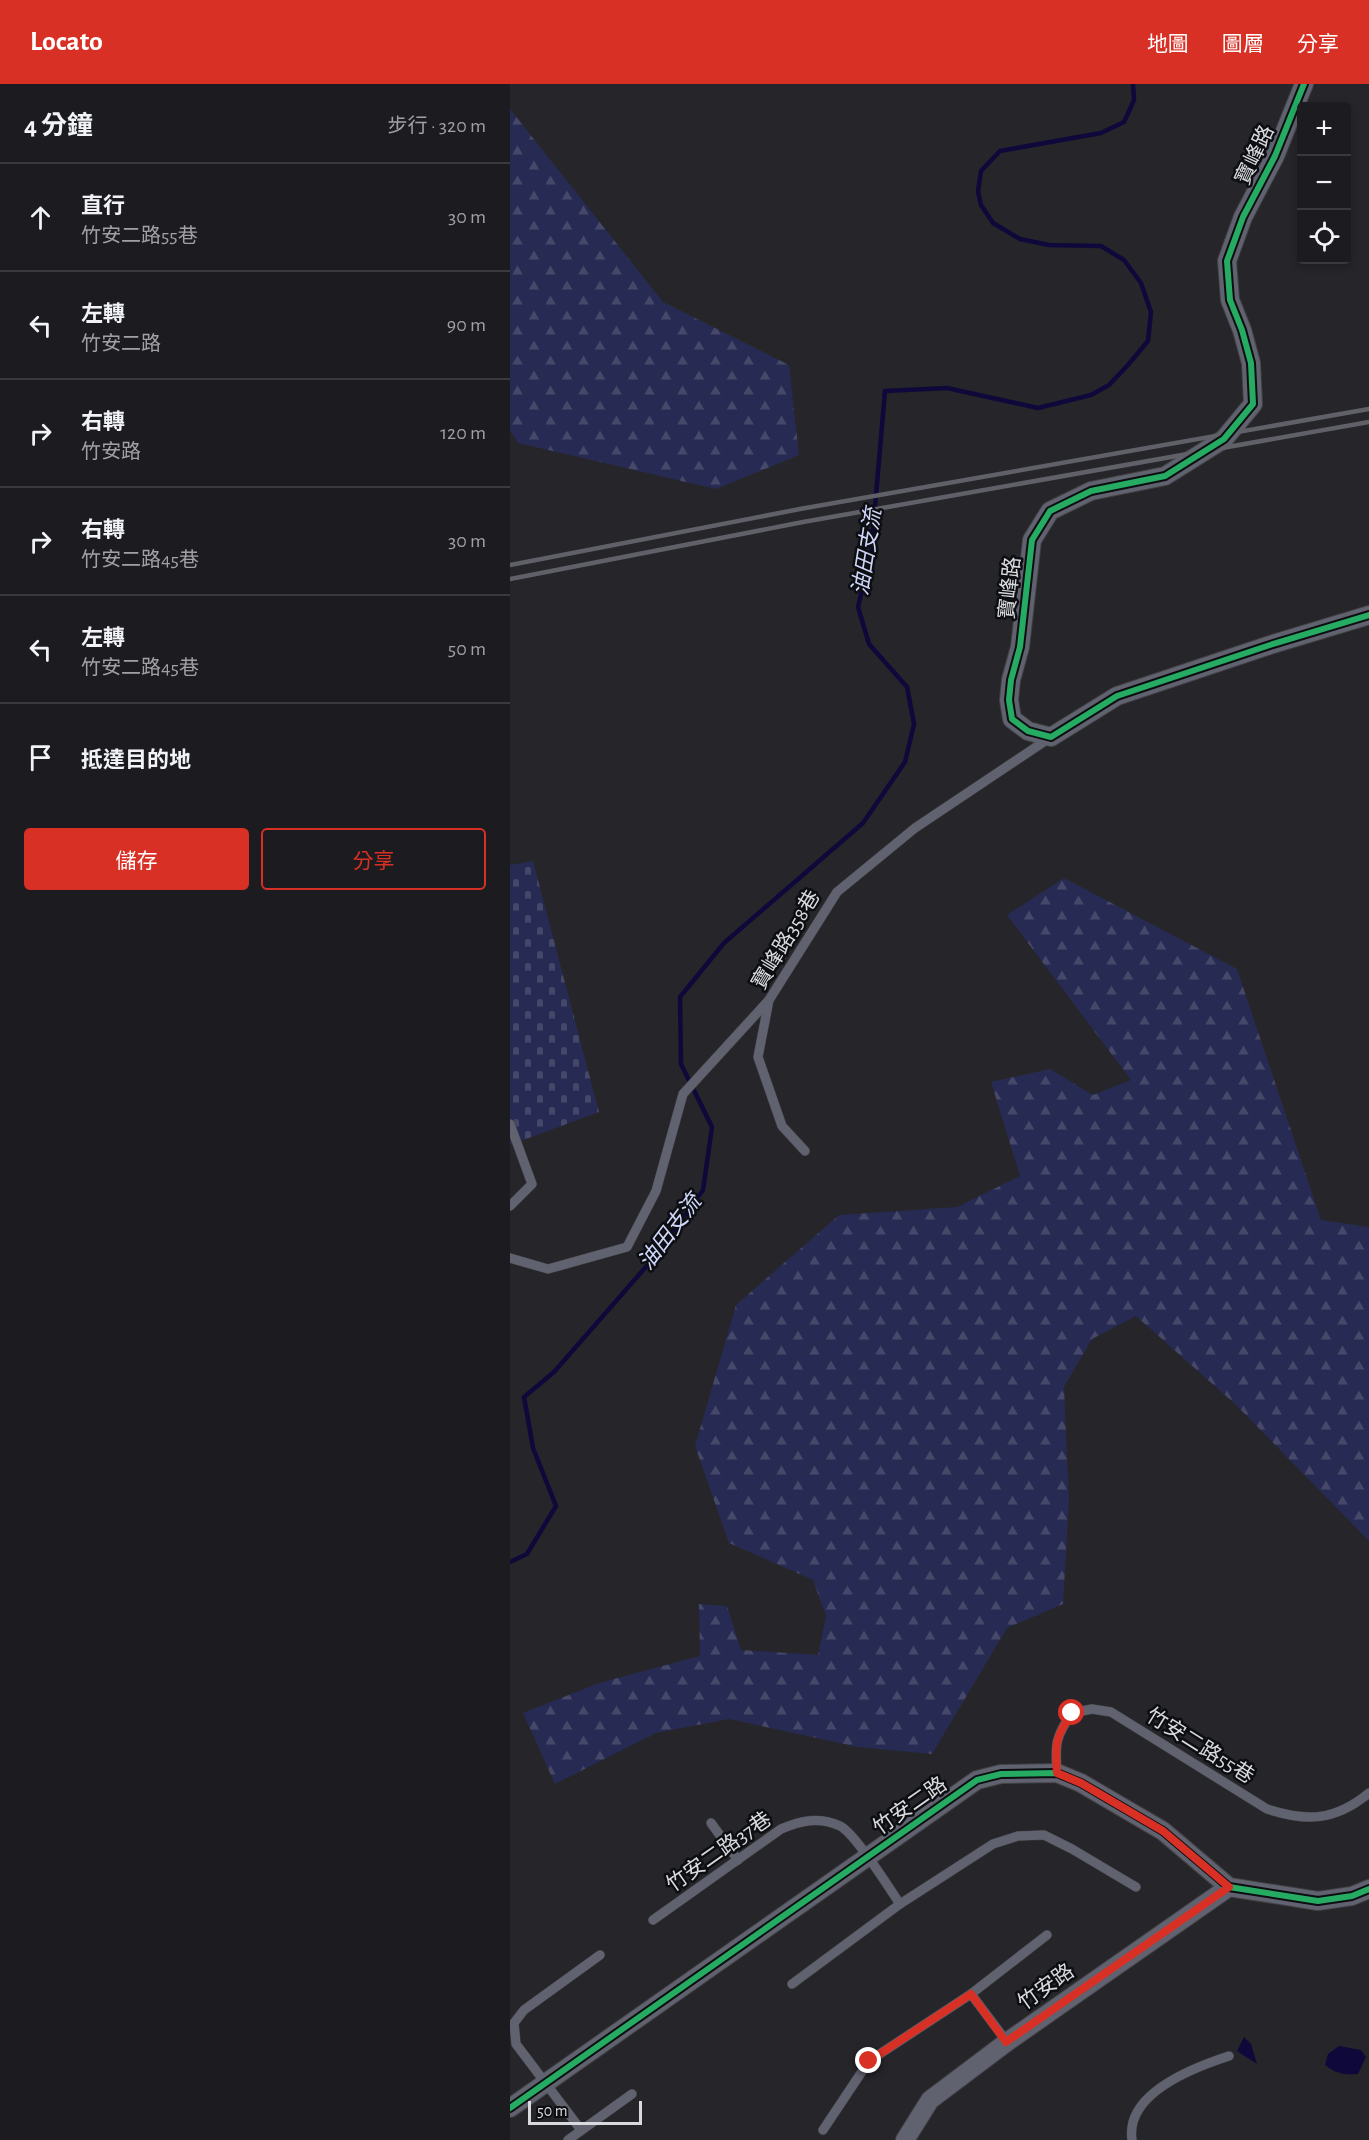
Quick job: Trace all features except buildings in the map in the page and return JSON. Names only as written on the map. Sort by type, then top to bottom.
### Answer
[{"type":"street","name":"寶峰路","points":[[1051,737],[1028,731],[1012,719],[1009,700],[1011,680],[1020,647],[1032,540],[1050,511],[1091,491],[1166,476],[1224,439],[1253,404],[1251,363],[1242,330],[1230,300],[1227,261],[1243,218],[1275,156],[1304,84]]},
{"type":"street","points":[[1051,737],[1117,696],[1369,615]]},
{"type":"street","name":"竹安二路","points":[[510,2108],[977,1780],[1001,1774],[1057,1773],[1081,1783],[1163,1831],[1229,1887]]},
{"type":"street","points":[[1229,1887],[1318,1901],[1352,1896],[1369,1889]]},
{"type":"street","name":"竹安路","points":[[905,2140],[930,2100],[1006,2042],[1229,1887]]},
{"type":"lane","name":"寶峰路358巷","points":[[805,1151],[782,1126],[758,1057],[769,1000],[837,892],[915,828],[1051,737]]},
{"type":"lane","points":[[510,1258],[548,1269],[627,1247],[656,1191],[683,1094],[769,1000]]},
{"type":"lane","points":[[510,1124],[532,1184],[510,1206]]},
{"type":"lane","name":"竹安二路55巷","points":[[1057,1773],[1055,1748],[1060,1729],[1072,1713],[1092,1709],[1111,1712],[1267,1809],[1292,1817],[1317,1817],[1340,1813],[1369,1793]]},
{"type":"lane","name":"竹安二路37巷","points":[[653,1920],[781,1829],[799,1821],[820,1820],[842,1826],[867,1856],[900,1904]]},
{"type":"lane","points":[[711,1823],[738,1860]]},
{"type":"lane","points":[[792,1984],[900,1904],[993,1844],[1018,1836],[1044,1835],[1072,1848],[1136,1887]]},
{"type":"lane","points":[[823,2130],[869,2061],[971,1994],[1047,1935]]},
{"type":"lane","points":[[581,2130],[513,2046],[514,2023],[524,2010],[600,1955]]},
{"type":"lane","points":[[971,1994],[1006,2042]]},
{"type":"lane","points":[[1132,2140],[1131,2133],[1135,2117],[1164,2084],[1197,2066],[1229,2056]]},
{"type":"lane","points":[[568,2140],[632,2094]]},
{"type":"green space","points":[[510,109],[663,302],[789,365],[799,455],[716,489],[518,443],[510,430]]},
{"type":"green space","points":[[533,861],[599,1112],[510,1145],[510,865]]},
{"type":"green space","points":[[1064,878],[1237,969],[1321,1220],[1369,1227],[1369,1541],[1235,1404],[1136,1316],[1092,1339],[1064,1387],[1069,1501],[1063,1604],[1007,1628],[932,1754],[858,1747],[729,1719],[656,1733],[555,1784],[523,1713],[599,1683],[700,1656],[699,1604],[727,1606],[741,1650],[818,1655],[826,1616],[813,1580],[729,1543],[695,1446],[736,1305],[839,1215],[957,1207],[1020,1176],[991,1082],[1050,1069],[1093,1095],[1131,1080],[1007,915]]},
{"type":"shaded area","points":[[1244,2037],[1251,2044],[1257,2064],[1237,2051]]},
{"type":"shaded area","points":[[1339,2046],[1361,2050],[1366,2057],[1358,2074],[1341,2073],[1325,2065],[1328,2054]]},
{"type":"waterway","name":"油田支流","points":[[510,1562],[527,1554],[556,1506],[533,1448],[524,1397],[554,1372],[651,1261],[703,1190],[712,1127],[681,1064],[680,997],[724,943],[863,823],[905,762],[914,724],[907,687],[869,644],[858,607],[871,553],[885,391],[947,388],[1038,408],[1091,395],[1109,385],[1148,341],[1151,312],[1141,283],[1124,260],[1101,246],[1049,245],[1020,239],[993,223],[981,205],[978,191],[981,171],[1000,151],[1101,133],[1124,122],[1134,100],[1133,84]]},
{"type":"railway","points":[[510,565],[800,509],[1369,409]]},
{"type":"railway","points":[[510,579],[803,522],[1369,422]]},
{"type":"cycle path","points":[[1304,84],[1275,156],[1243,217],[1227,261],[1230,300],[1242,330],[1251,363],[1253,404],[1224,439],[1165,476],[1091,491],[1050,511],[1032,540],[1020,647],[1011,680],[1009,700],[1012,719],[1028,731],[1051,737],[1117,696],[1369,615]]},
{"type":"cycle path","points":[[510,2108],[977,1780],[1001,1774],[1057,1773],[1081,1783],[1163,1831],[1229,1887],[1318,1901],[1352,1896],[1369,1889]]},
{"type":"route","points":[[869,2061],[971,1994],[1006,2042],[1229,1887],[1163,1831],[1081,1783],[1057,1773],[1055,1748],[1060,1729],[1072,1713]]}]
